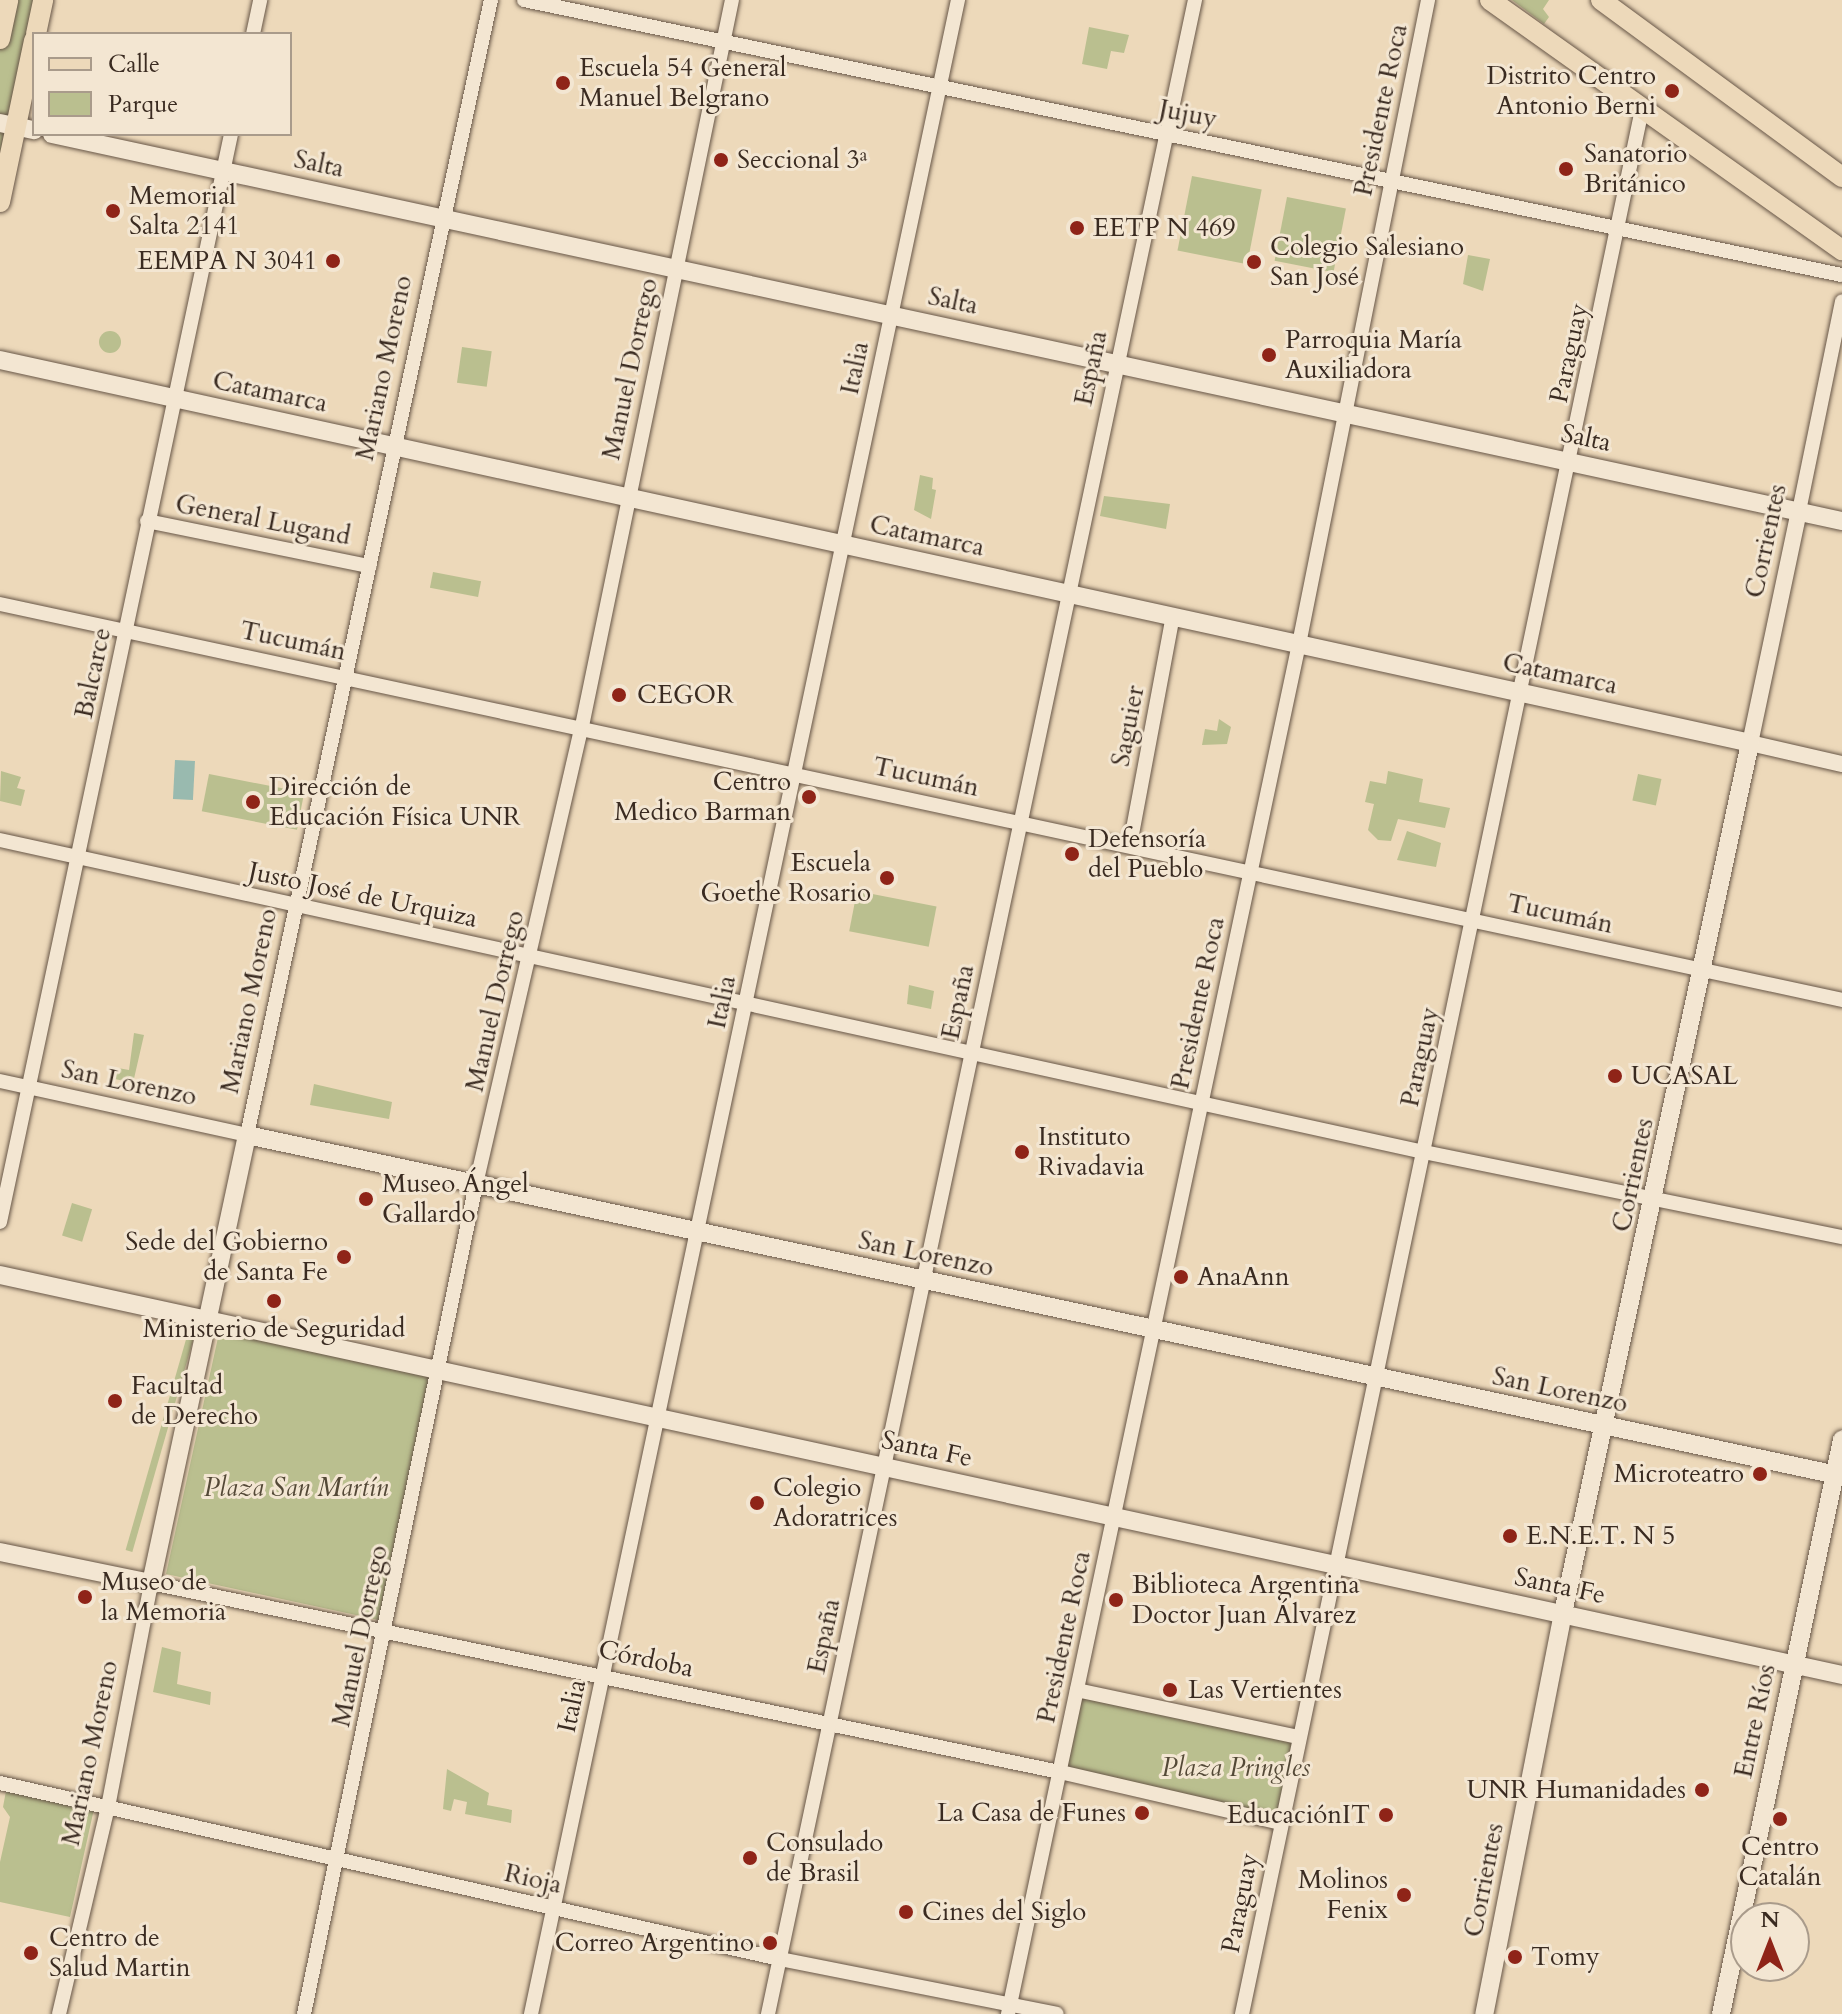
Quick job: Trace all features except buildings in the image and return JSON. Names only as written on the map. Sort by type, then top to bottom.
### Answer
[{"type":"main road","points":[[0,39],[8,0]]},
{"type":"main road","points":[[36,32],[43,0]]},
{"type":"main road","points":[[1490,0],[1842,250]]},
{"type":"main road","points":[[1601,0],[1842,177]]},
{"type":"main road","points":[[0,202],[32,50]]},
{"type":"main road","name":"Salta","points":[[62,136],[1842,521]]},
{"type":"main road","name":"Catamarca","points":[[0,360],[1750,743]]},
{"type":"main road","name":"Corrientes","points":[[1484,2014],[1563,1613],[1655,1200],[1750,743]]},
{"type":"main road","name":"San Lorenzo","points":[[247,1135],[1375,1379],[1838,1475]]},
{"type":"main road","name":"Mariano Moreno","points":[[151,1583],[247,1135]]},
{"type":"main road","name":"Santa Fe","points":[[0,1275],[1842,1675]]},
{"type":"main road","name":"Entre Ríos","points":[[1721,2014],[1793,1664],[1838,1475],[1842,1440]]},
{"type":"main road","name":"Córdoba","points":[[0,1552],[151,1583]]},
{"type":"street","points":[[253,32],[260,0]]},
{"type":"street","name":"Mariano Moreno","points":[[247,1135],[347,677],[441,216],[491,0]]},
{"type":"street","name":"Jujuy","points":[[524,0],[1842,275]]},
{"type":"street","name":"Manuel Dorrego","points":[[304,2014],[386,1632],[476,1184],[582,726],[732,0]]},
{"type":"street","name":"Italia","points":[[531,2014],[958,0]]},
{"type":"street","name":"España","points":[[768,2014],[1195,0]]},
{"type":"street","name":"Presidente Roca","points":[[1009,2009],[1299,644],[1428,0]]},
{"type":"street","name":"Paraguay","points":[[1242,2014],[1571,462],[1642,110]]},
{"type":"street","name":"Balcarce","points":[[0,1222],[231,136]]},
{"type":"street","name":"Corrientes","points":[[1750,743],[1842,301]]},
{"type":"street","name":"General Lugand","points":[[147,521],[369,566]]},
{"type":"street","name":"Tucumán","points":[[0,604],[582,726],[1842,1000]]},
{"type":"street","name":"Saguier","points":[[1130,845],[1173,616]]},
{"type":"street","name":"Catamarca","points":[[1750,743],[1842,764]]},
{"type":"street","name":"Justo José de Urquiza","points":[[0,840],[1424,1152],[1842,1237]]},
{"type":"street","name":"San Lorenzo","points":[[0,1081],[247,1135]]},
{"type":"street","name":"Mariano Moreno","points":[[59,2014],[108,1807],[151,1583]]},
{"type":"street","name":"Córdoba","points":[[151,1583],[1060,1772],[1281,1823]]},
{"type":"street","points":[[1077,1690],[1299,1737]]},
{"type":"street","name":"Rioja","points":[[0,1783],[780,1959],[1009,2009],[1057,2014]]},
{"type":"green space","points":[[8,0],[43,0],[36,32],[32,32],[32,52],[0,202],[0,39]]},
{"type":"green space","points":[[1512,0],[1549,0],[1543,9],[1549,17],[1544,24]]},
{"type":"green space","points":[[1089,27],[1129,35],[1124,53],[1111,51],[1107,69],[1082,64]]},
{"type":"green space","points":[[1192,176],[1262,190],[1247,264],[1177,251]]},
{"type":"green space","points":[[1287,197],[1346,208],[1333,272],[1275,261]]},
{"type":"green space","points":[[1468,255],[1490,259],[1483,291],[1463,284]]},
{"type":"green space","points":[[110,331],[118,334],[121,342],[118,350],[110,353],[102,350],[99,342],[102,334]]},
{"type":"green space","points":[[462,347],[492,351],[487,387],[457,383]]},
{"type":"green space","points":[[920,475],[933,478],[932,489],[936,490],[931,519],[914,510]]},
{"type":"green space","points":[[1104,496],[1170,504],[1166,529],[1100,516]]},
{"type":"green space","points":[[433,572],[481,581],[478,597],[430,588]]},
{"type":"green space","points":[[1219,719],[1231,727],[1227,744],[1202,745],[1205,729],[1217,731]]},
{"type":"green space","points":[[1,771],[21,777],[17,788],[25,790],[21,806],[0,801]]},
{"type":"green space","points":[[1388,771],[1423,779],[1419,802],[1450,808],[1445,828],[1398,819],[1391,841],[1378,840],[1368,830],[1374,804],[1365,802],[1370,781],[1386,784]]},
{"type":"green space","name":"Dirección de Educación Física UNR","points":[[209,774],[304,793],[297,830],[202,811]]},
{"type":"green space","points":[[1638,774],[1661,779],[1656,805],[1632,800]]},
{"type":"green space","points":[[1407,831],[1441,843],[1436,867],[1397,860]]},
{"type":"green space","points":[[857,891],[937,906],[929,947],[849,931]]},
{"type":"green space","points":[[909,985],[934,991],[931,1009],[907,1004]]},
{"type":"green space","points":[[134,1033],[144,1035],[133,1083],[115,1079],[118,1068],[129,1070]]},
{"type":"green space","points":[[314,1084],[392,1102],[389,1119],[310,1105]]},
{"type":"green space","points":[[72,1203],[92,1209],[82,1242],[62,1236]]},
{"type":"green space","name":"Plaza San Martín","points":[[221,1324],[423,1369],[430,1379],[379,1620],[166,1574]]},
{"type":"green space","points":[[189,1329],[196,1331],[132,1552],[126,1550]]},
{"type":"green space","points":[[162,1647],[181,1652],[177,1684],[211,1692],[210,1705],[153,1692]]},
{"type":"green space","name":"Plaza Pringles","points":[[1077,1690],[1299,1737],[1282,1819],[1060,1772]]},
{"type":"green space","points":[[447,1769],[489,1793],[487,1805],[512,1810],[511,1823],[465,1814],[467,1802],[454,1799],[451,1811],[443,1809]]},
{"type":"green space","points":[[6,1791],[94,1809],[70,1917],[0,1902],[0,1862],[10,1817],[3,1807]]},
{"type":"water","points":[[175,760],[195,761],[193,800],[173,799]]},
{"type":"place","name":"Escuela 54 General Manuel Belgrano","points":[[563,83]]},
{"type":"place","name":"Distrito Centro Antonio Berni","points":[[1672,91]]},
{"type":"place","name":"Seccional 3ª","points":[[721,160]]},
{"type":"place","name":"Sanatorio Británico","points":[[1566,169]]},
{"type":"place","name":"Memorial Salta 2141","points":[[113,211]]},
{"type":"place","name":"EETP N 469","points":[[1077,228]]},
{"type":"place","name":"EEMPA N 3041","points":[[333,261]]},
{"type":"place","name":"Colegio Salesiano San José","points":[[1254,262]]},
{"type":"place","name":"Parroquia María Auxiliadora","points":[[1269,355]]},
{"type":"place","name":"CEGOR","points":[[619,695]]},
{"type":"place","name":"Centro Medico Barman","points":[[809,797]]},
{"type":"place","name":"Dirección de Educación Física UNR","points":[[253,802]]},
{"type":"place","name":"Defensoría del Pueblo","points":[[1072,854]]},
{"type":"place","name":"Escuela Goethe Rosario","points":[[887,878]]},
{"type":"place","name":"UCASAL","points":[[1615,1076]]},
{"type":"place","name":"Instituto Rivadavia","points":[[1022,1152]]},
{"type":"place","name":"Museo Ángel Gallardo","points":[[366,1199]]},
{"type":"place","name":"Sede del Gobierno de Santa Fe","points":[[344,1257]]},
{"type":"place","name":"AnaAnn","points":[[1181,1277]]},
{"type":"place","name":"Ministerio de Seguridad","points":[[274,1301]]},
{"type":"place","name":"Facultad de Derecho","points":[[115,1401]]},
{"type":"place","name":"Microteatro","points":[[1760,1474]]},
{"type":"place","name":"Colegio Adoratrices","points":[[757,1503]]},
{"type":"place","name":"E.N.E.T. N 5","points":[[1510,1536]]},
{"type":"place","name":"Museo de la Memoria","points":[[85,1597]]},
{"type":"place","name":"Biblioteca Argentina Doctor Juan Álvarez","points":[[1116,1600]]},
{"type":"place","name":"Las Vertientes","points":[[1170,1690]]},
{"type":"place","name":"UNR Humanidades","points":[[1702,1790]]},
{"type":"place","name":"La Casa de Funes","points":[[1142,1813]]},
{"type":"place","name":"EducaciónIT","points":[[1386,1815]]},
{"type":"place","name":"Centro Catalán","points":[[1780,1819]]},
{"type":"place","name":"Consulado de Brasil","points":[[750,1858]]},
{"type":"place","name":"Molinos Fenix","points":[[1404,1895]]},
{"type":"place","name":"Cines del Siglo","points":[[906,1912]]},
{"type":"place","name":"Correo Argentino","points":[[770,1943]]},
{"type":"place","name":"Centro de Salud Martin","points":[[31,1953]]},
{"type":"place","name":"Tomy","points":[[1515,1957]]}]
